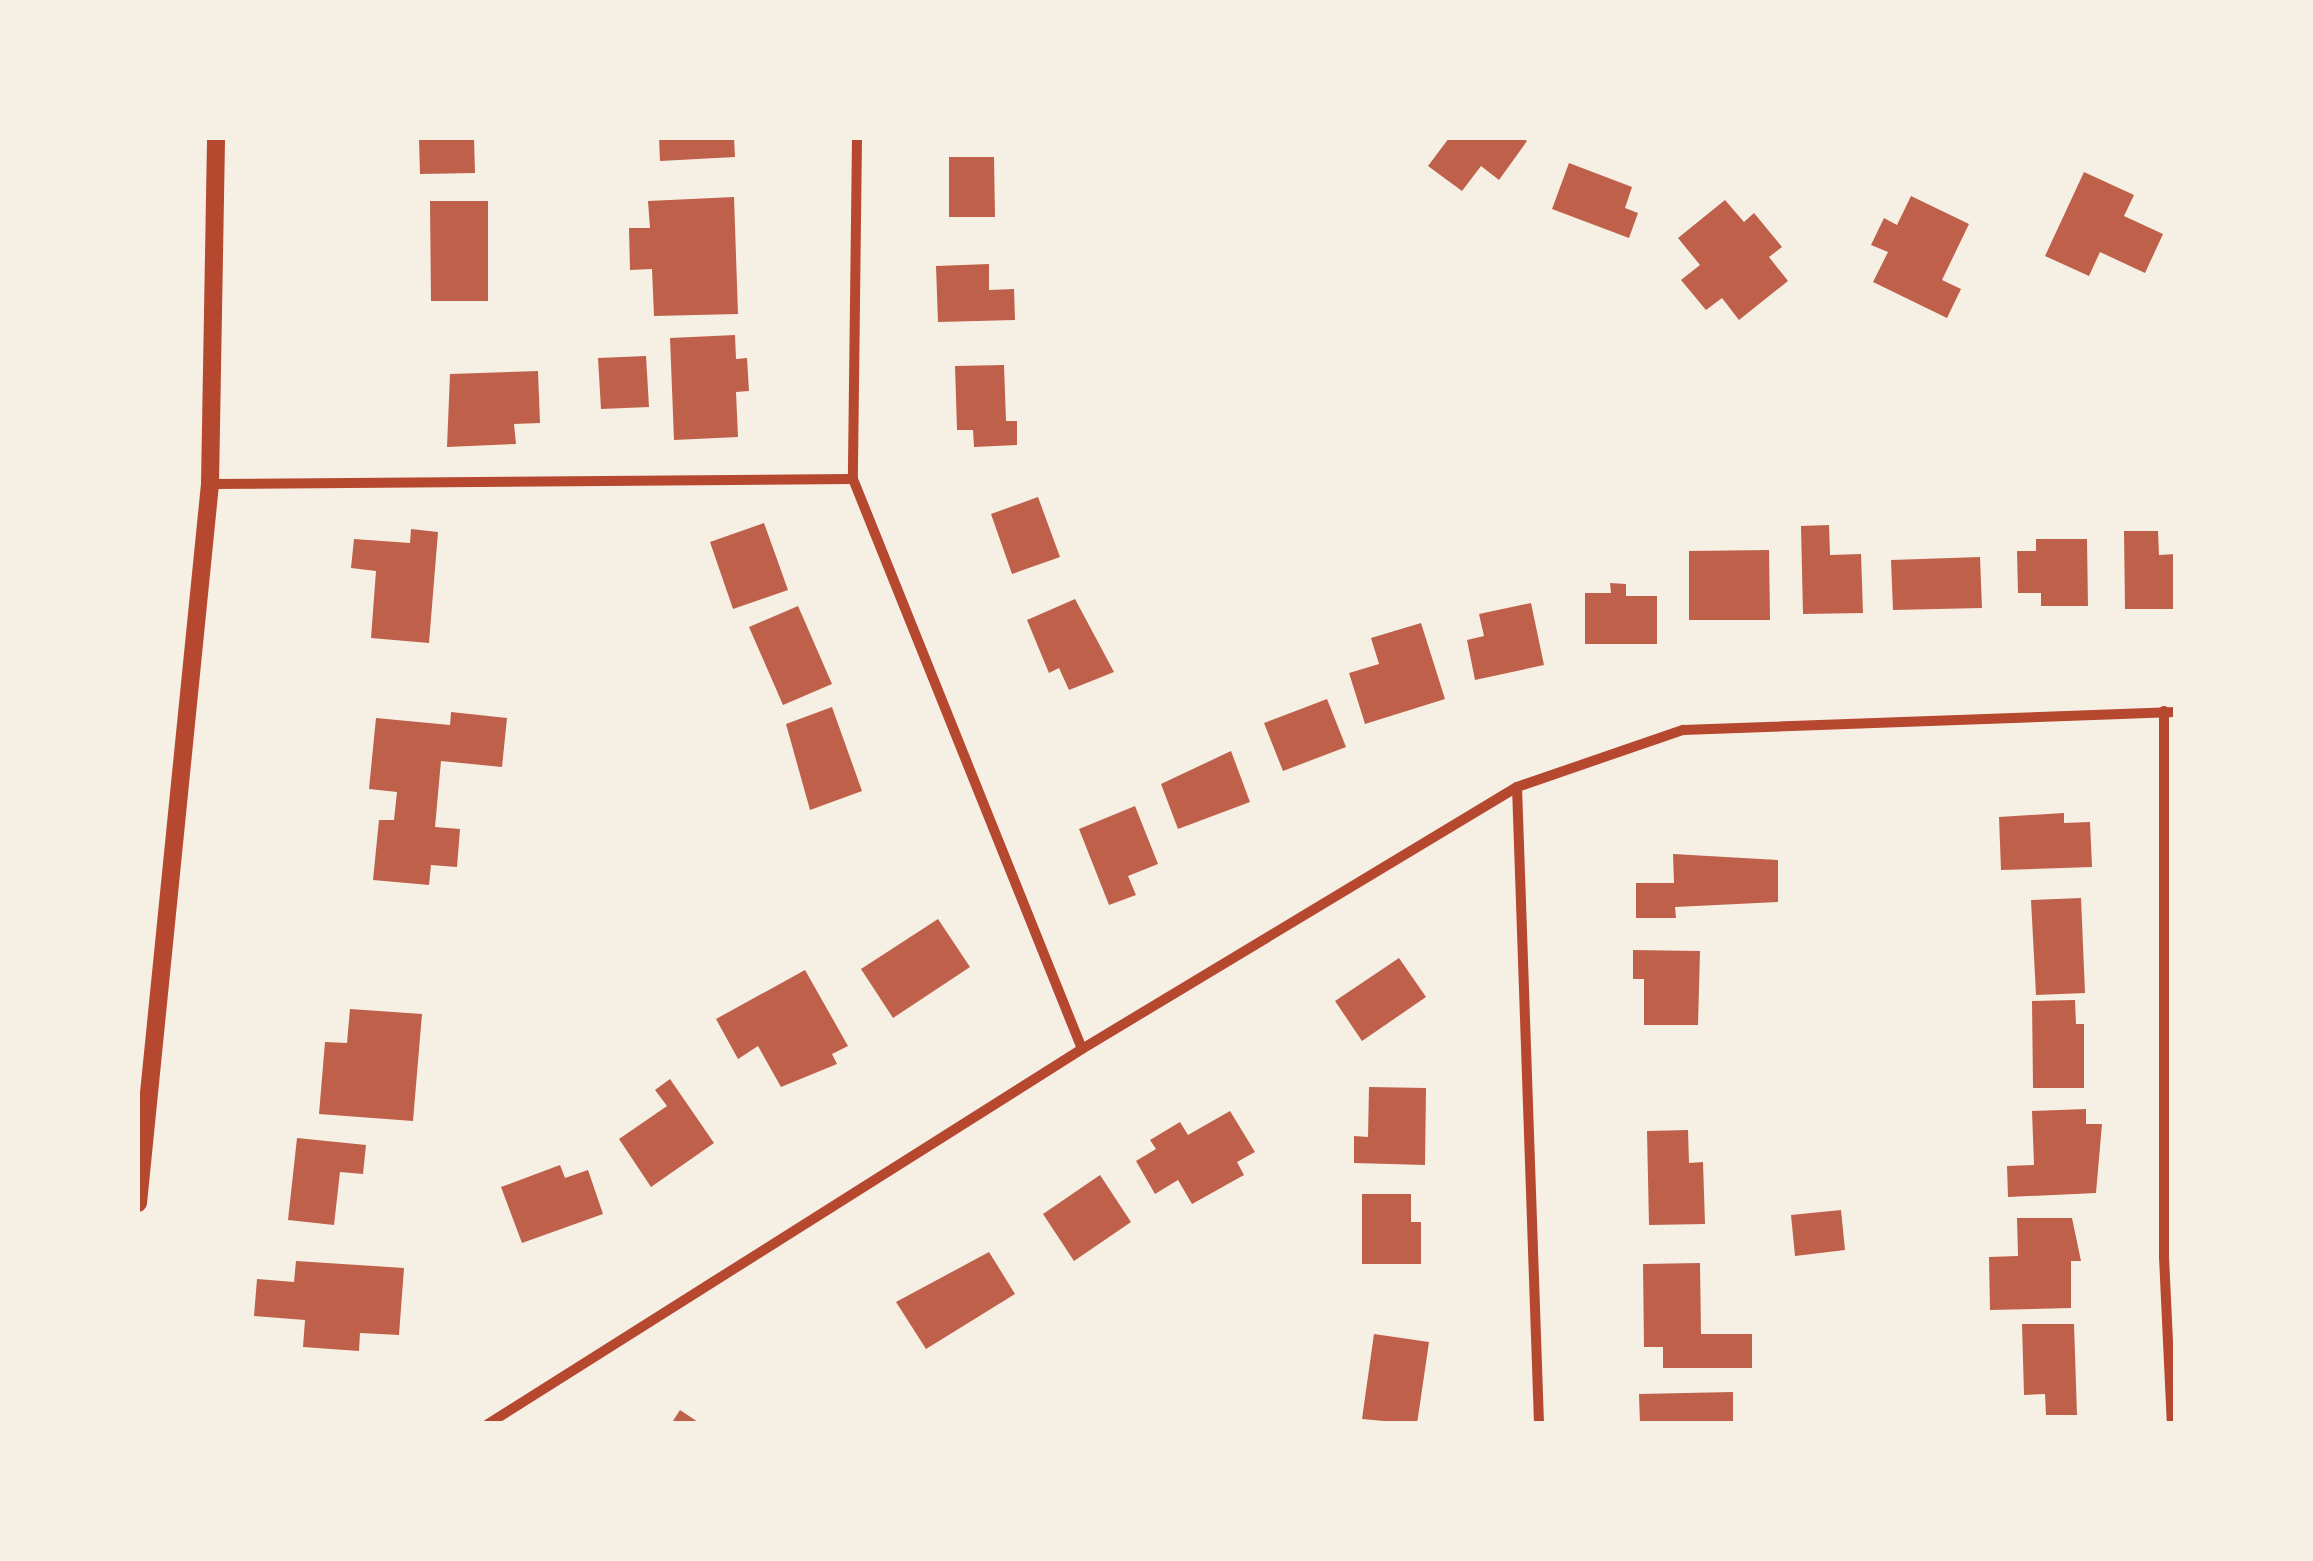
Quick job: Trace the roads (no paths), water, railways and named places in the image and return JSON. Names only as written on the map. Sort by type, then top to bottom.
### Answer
[{"type":"street","points":[[138,1203],[210,484],[216,138]]},
{"type":"street","points":[[858,138],[853,478],[1082,1049]]},
{"type":"street","points":[[210,484],[853,478]]},
{"type":"street","points":[[488,1424],[1082,1049],[1517,787],[1684,730],[2170,712],[2164,1256],[2172,1424]]},
{"type":"street","points":[[1517,787],[1539,1424]]}]
